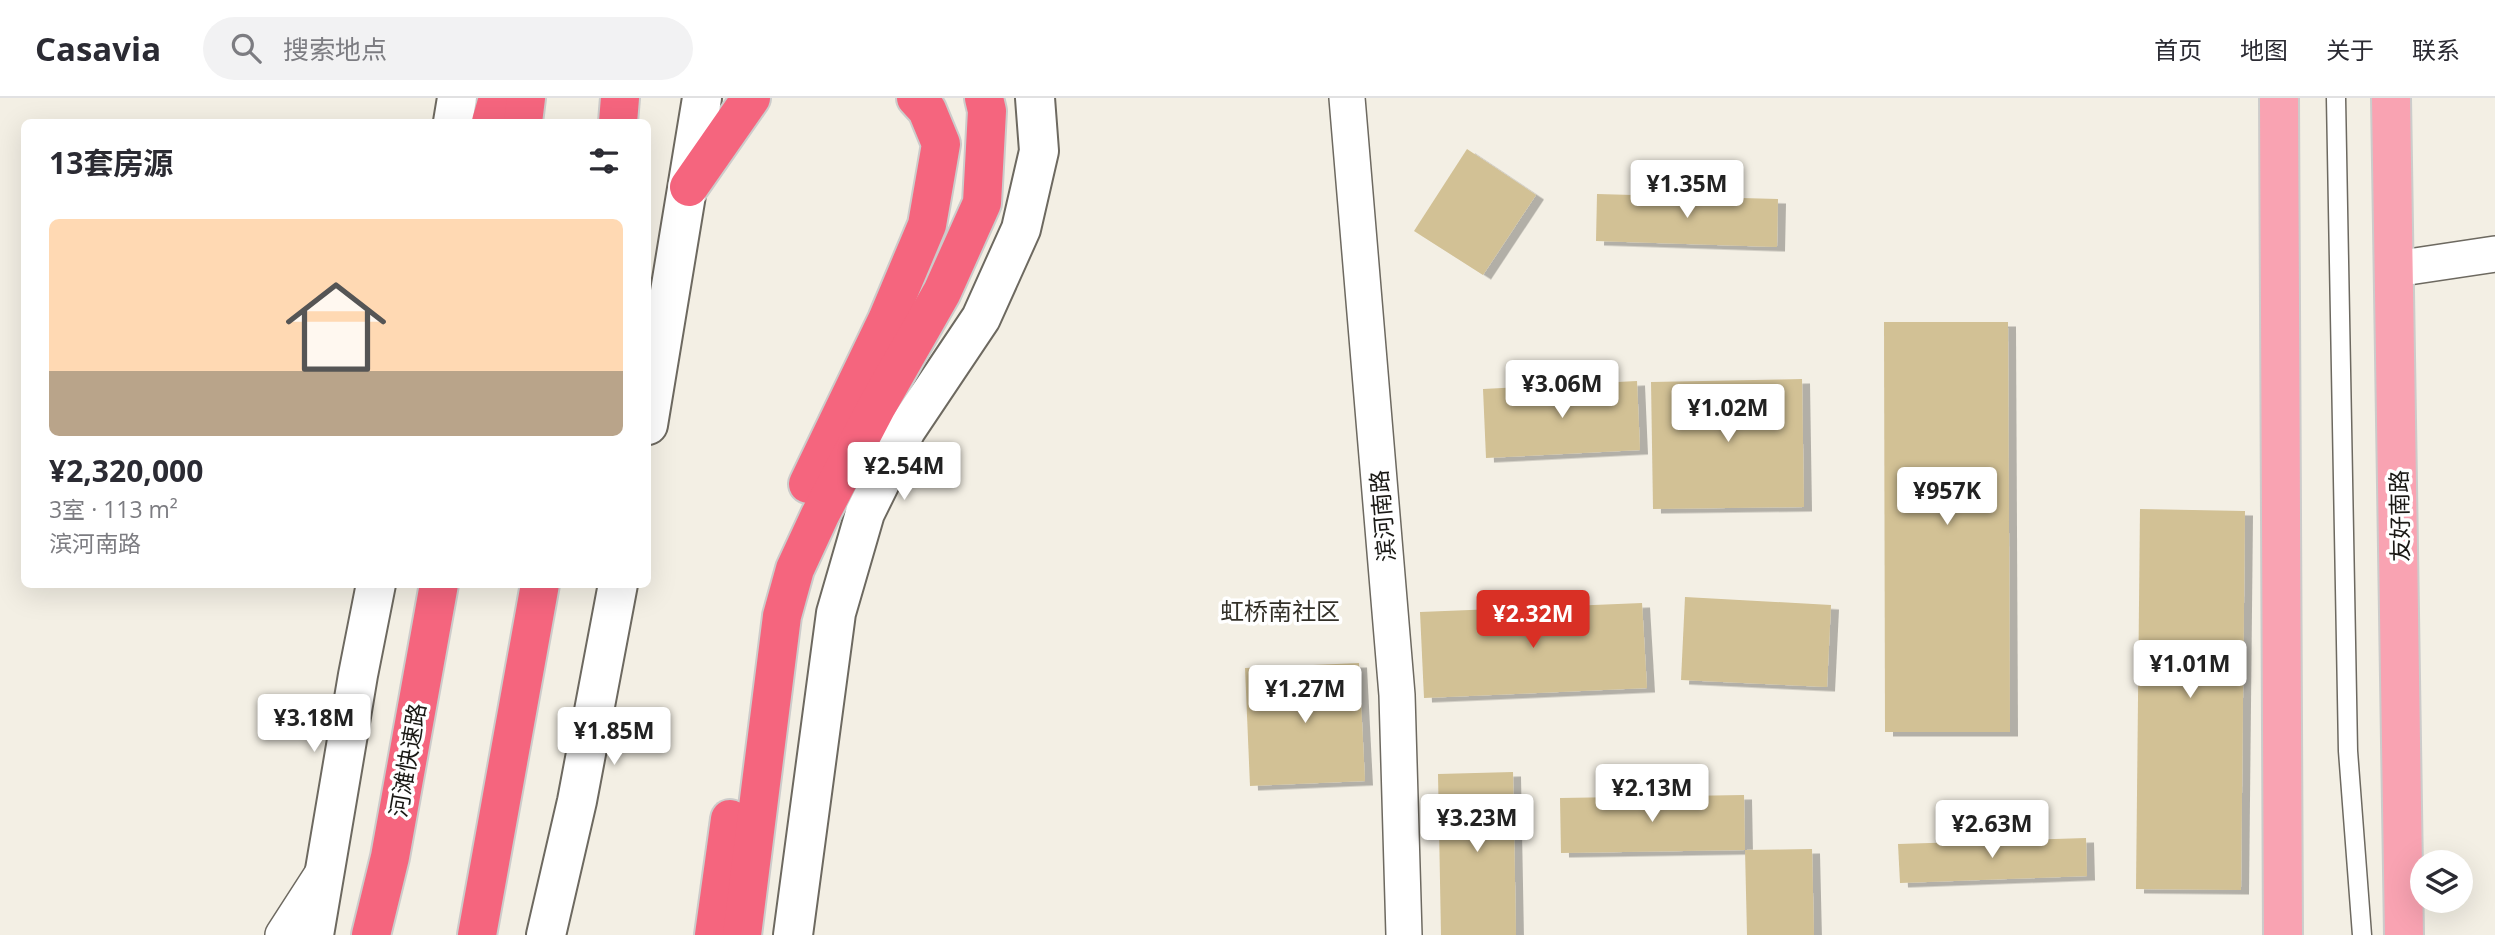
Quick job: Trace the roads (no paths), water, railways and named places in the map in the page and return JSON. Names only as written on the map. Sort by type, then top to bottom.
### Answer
[{"type":"highway","points":[[492,119],[498,98]]},
{"type":"highway","points":[[523,119],[526,98]]},
{"type":"highway","points":[[618,119],[620,98]]},
{"type":"highway","points":[[689,187],[751,98]]},
{"type":"highway","points":[[742,935],[782,617],[810,508],[927,225],[941,144],[927,110],[916,98]]},
{"type":"highway","points":[[714,935],[760,598],[775,552],[810,508],[877,405],[942,292],[982,203],[987,111],[984,98]]},
{"type":"highway","name":"河滩快速路","points":[[371,935],[390,857],[438,588]]},
{"type":"highway","points":[[477,935],[539,588]]},
{"type":"main road","points":[[2279,98],[2283,935]]},
{"type":"main road","name":"友好南路","points":[[2391,98],[2404,935]]},
{"type":"street","points":[[454,119],[457,98]]},
{"type":"street","points":[[651,408],[702,98]]},
{"type":"street","points":[[793,935],[836,613],[865,513],[906,430],[981,318],[1021,229],[1039,151],[1035,98]]},
{"type":"street","name":"滨河南路","points":[[1347,98],[1397,695],[1404,935]]},
{"type":"street","points":[[2395,269],[2495,254]]},
{"type":"street","points":[[314,935],[375,588]]},
{"type":"street","points":[[545,935],[577,801],[617,588]]},
{"type":"street","points":[[284,935],[325,870]]},
{"type":"lane","points":[[2336,98],[2348,751],[2362,935]]},
{"type":"district","name":"虹桥南社区","points":[[1280,610]]}]
